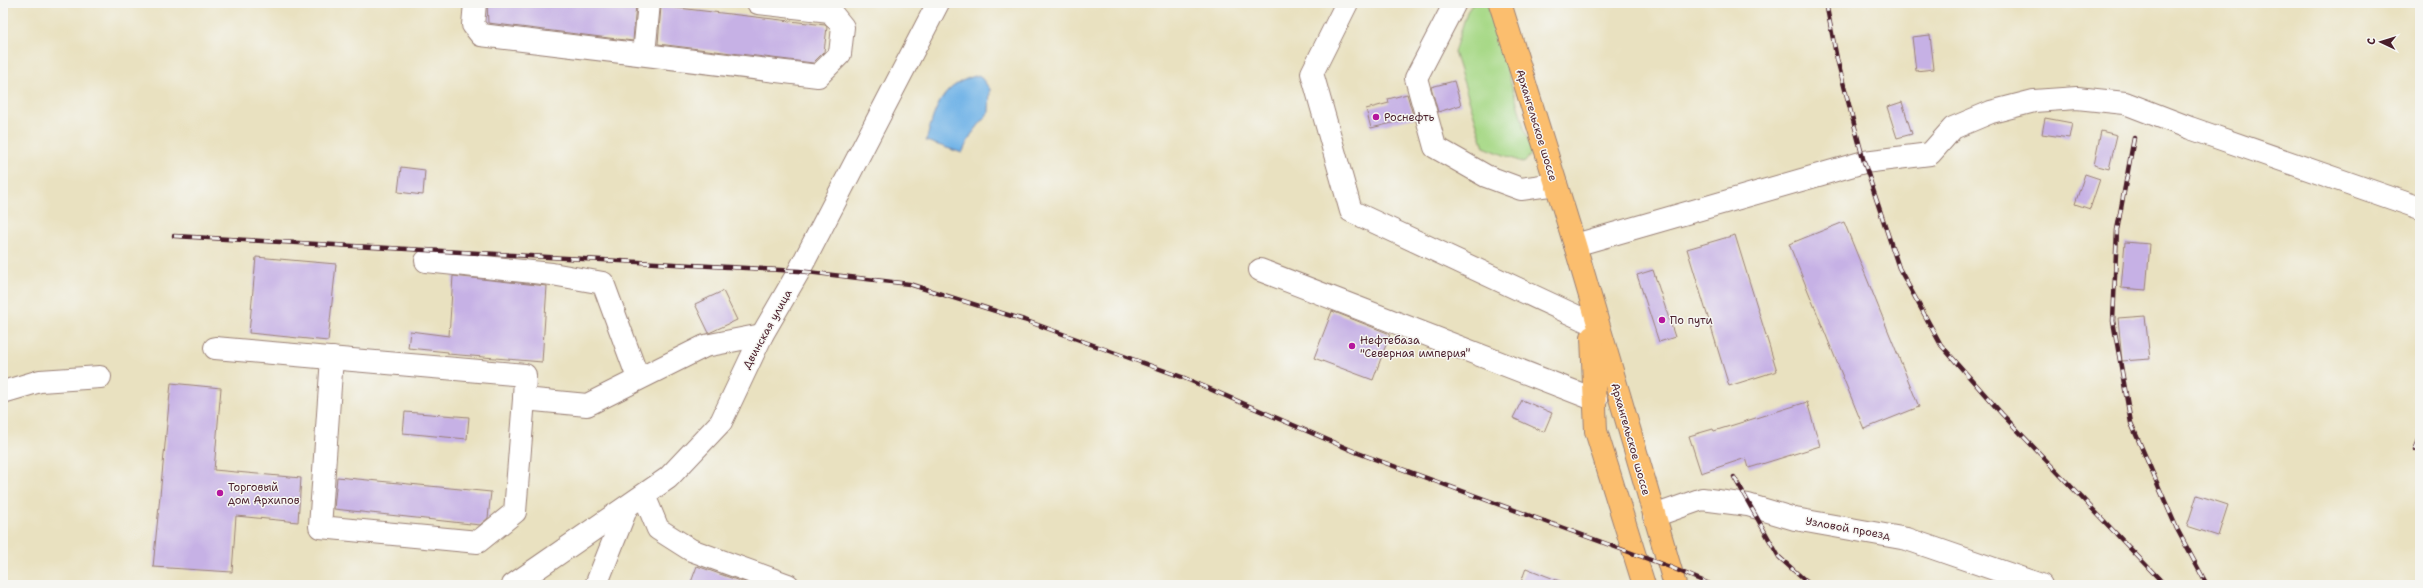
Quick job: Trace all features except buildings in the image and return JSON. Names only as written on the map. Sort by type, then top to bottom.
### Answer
[{"type":"main road","name":"Архангельское шоссе","points":[[1500,3],[1575,245],[1675,585]]},
{"type":"main road","name":"Архангельское шоссе","points":[[1589,292],[1596,431],[1624,526],[1636,556],[1644,585]]},
{"type":"main road","points":[[1595,408],[1622,408]]},
{"type":"main road","points":[[1624,526],[1654,516]]},
{"type":"street","points":[[475,3],[473,25],[481,35],[818,76],[840,54],[843,28],[830,11],[758,3]]},
{"type":"street","points":[[644,54],[649,3]]},
{"type":"street","name":"Двинская улица","points":[[513,585],[668,478],[721,422],[762,335],[799,271],[938,3]]},
{"type":"street","points":[[1347,3],[1312,73],[1351,211],[1591,323]]},
{"type":"street","points":[[1455,3],[1416,78],[1435,147],[1486,176],[1521,189],[1556,184]]},
{"type":"street","points":[[1575,245],[1864,162],[1930,154],[1953,128],[1991,112],[2034,101],[2077,98],[2124,102],[2190,128],[2420,208]]},
{"type":"street","points":[[426,261],[552,274],[603,283],[638,378]]},
{"type":"street","points":[[1260,270],[1595,408]]},
{"type":"street","points":[[524,399],[587,405],[638,378],[705,346],[762,335]]},
{"type":"street","points":[[215,348],[332,358],[525,375],[515,512],[478,542],[320,527],[332,358]]},
{"type":"street","points":[[3,392],[40,381],[100,377]]},
{"type":"street","name":"Узловой проезд","points":[[1654,516],[1702,499],[1748,505],[1795,519],[1907,539],[2041,585]]},
{"type":"street","points":[[596,585],[635,501],[658,529],[691,550],[788,585]]},
{"type":"green space","points":[[1473,3],[1487,3],[1532,153],[1524,163],[1484,147],[1454,52],[1467,12]]},
{"type":"water","points":[[979,75],[990,89],[989,112],[971,135],[962,153],[926,141],[937,108],[948,91],[956,84]]},
{"type":"railway","points":[[1826,3],[1837,59],[1864,162],[1899,268],[1941,345],[2002,414],[2165,585]]},
{"type":"railway","points":[[2134,138],[2117,230],[2113,321],[2131,423],[2177,529],[2207,585]]},
{"type":"railway","points":[[174,236],[799,271],[909,284],[1024,320],[1182,377],[1358,453],[1670,567],[1712,585]]},
{"type":"railway","points":[[2415,450],[2420,438]]},
{"type":"railway","points":[[1734,477],[1779,557],[1810,585]]},
{"type":"place","name":"Роснефть","points":[[1376,117]]},
{"type":"place","name":"По пути","points":[[1662,320]]},
{"type":"place","name":"Нефтебаза \"Северная империя\"","points":[[1352,346]]},
{"type":"place","name":"Торговый дом Архипов","points":[[220,493]]}]
